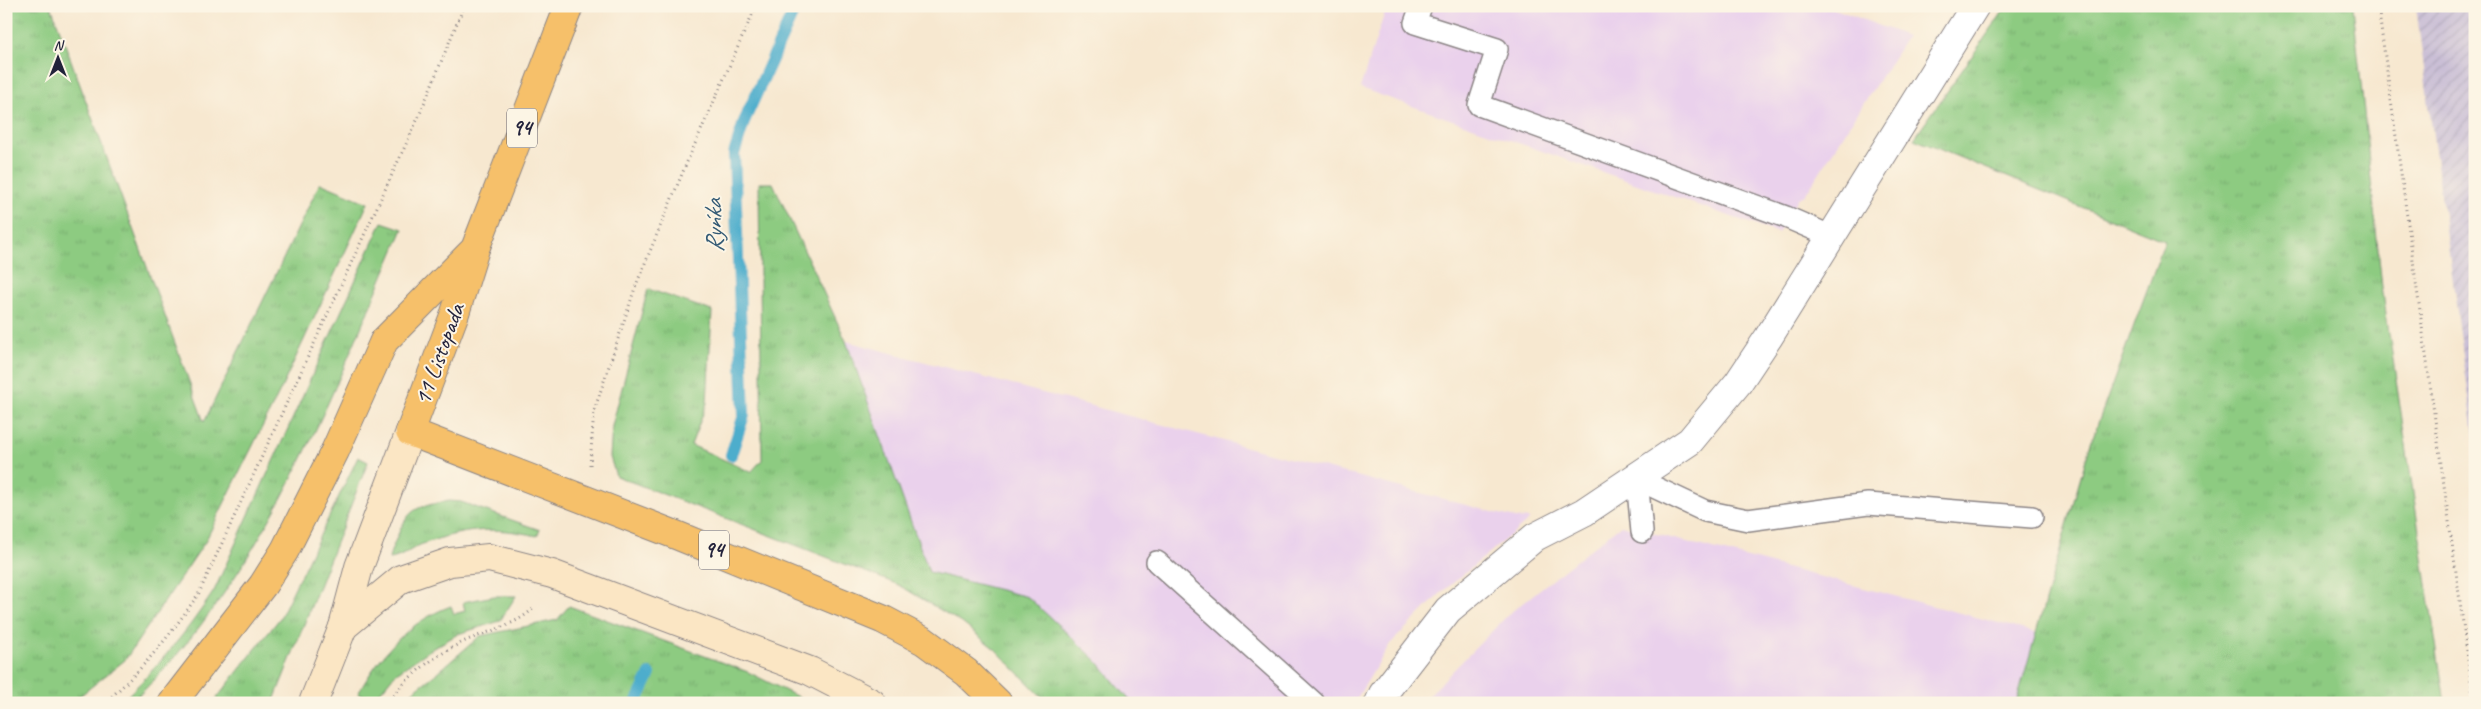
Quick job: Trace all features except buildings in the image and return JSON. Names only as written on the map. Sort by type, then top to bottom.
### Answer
[{"type":"main road","name":"11 Listopada","points":[[313,703],[343,627],[359,567],[455,313],[475,249],[569,6]]},
{"type":"main road","points":[[172,703],[263,585],[284,550],[335,451],[384,340],[475,249]]},
{"type":"main road","name":"94","points":[[410,432],[676,535],[882,619],[924,641],[966,672],[998,703]]},
{"type":"main road","points":[[343,627],[400,579],[450,562],[489,558],[552,574],[801,668],[872,703]]},
{"type":"street","points":[[1379,703],[1383,694],[1448,610],[1535,537],[1584,512],[1690,441],[1714,414],[1738,383],[1768,338],[1975,6]]},
{"type":"lane","points":[[1421,6],[1415,23],[1497,49],[1479,105],[1786,217],[1830,236]]},
{"type":"lane","points":[[1637,478],[1705,510],[1748,520],[1868,504],[2032,517]]},
{"type":"lane","points":[[1637,478],[1642,532]]},
{"type":"lane","points":[[1157,562],[1314,703]]},
{"type":"path","points":[[104,703],[122,687],[171,634],[199,593],[418,116],[464,6]]},
{"type":"path","points":[[590,466],[594,411],[636,285],[756,6]]},
{"type":"path","points":[[2378,6],[2474,703]]},
{"type":"path","points":[[387,703],[399,687],[430,662],[463,642],[526,616],[538,604]]},
{"type":"shaded area","points":[[1387,6],[1827,6],[1907,36],[1805,195],[1798,198],[1778,233],[1360,88]]},
{"type":"shaded area","points":[[2416,6],[2475,6],[2475,442],[2426,84]]},
{"type":"shaded area","points":[[846,341],[1515,518],[1530,519],[1441,593],[1390,644],[1354,703],[1132,703],[1097,661],[1028,597],[929,572]]},
{"type":"shaded area","points":[[1621,525],[2037,633],[2016,703],[1426,703],[1429,695],[1510,613]]},
{"type":"green space","points":[[6,6],[51,6],[204,422],[320,183],[368,203],[281,389],[205,542],[125,660],[71,703],[6,703]]},
{"type":"green space","points":[[2007,6],[2353,6],[2382,287],[2445,703],[2016,703],[2090,445],[2165,241],[1914,139]]},
{"type":"green space","points":[[759,183],[773,183],[846,341],[929,572],[1028,597],[1097,661],[1132,703],[1048,703],[995,649],[962,623],[899,585],[616,476],[610,457],[612,426],[648,289],[712,311],[707,403],[691,445],[751,472],[762,460]]},
{"type":"green space","points":[[382,222],[403,229],[321,419],[291,481],[257,541],[220,598],[178,653],[131,703],[120,703],[170,650],[214,591]]},
{"type":"green space","points":[[358,457],[368,462],[273,703],[213,703],[280,618]]},
{"type":"green space","points":[[449,501],[461,502],[540,530],[537,536],[491,530],[464,532],[420,545],[401,556],[389,559],[402,527],[411,514],[422,507]]},
{"type":"green space","points":[[494,596],[516,596],[500,621],[458,634],[430,650],[395,674],[371,703],[367,703],[370,697],[358,694],[386,653],[408,630],[421,621],[451,606],[454,614],[465,611],[463,602]]},
{"type":"green space","points":[[569,606],[748,672],[810,703],[398,703],[480,636],[557,620]]},
{"type":"waterway","name":"Ryńka","points":[[731,455],[744,415],[734,154],[745,119],[796,6]]},
{"type":"waterway","name":"Ryńka","points":[[636,703],[650,674]]}]
